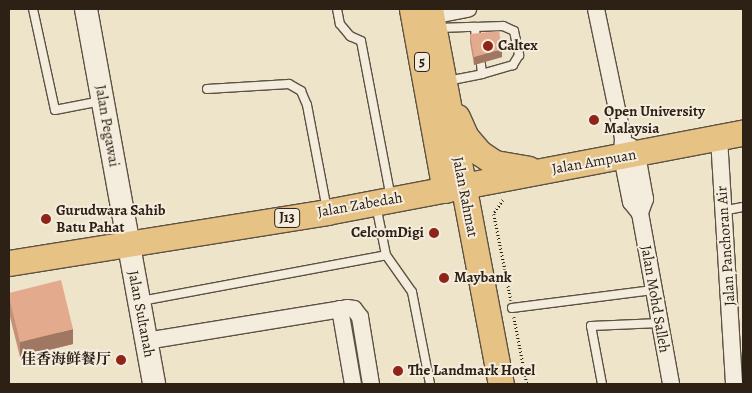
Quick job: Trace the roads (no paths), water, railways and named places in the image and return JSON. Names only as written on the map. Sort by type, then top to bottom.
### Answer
[{"type":"main road","name":"Jalan Rahmat","points":[[441,16],[444,82],[454,188],[501,384]]},
{"type":"main road","name":"Jalan Rahmat","points":[[441,16],[454,188]]},
{"type":"main road","points":[[444,82],[466,137],[480,153],[496,163],[542,170]]},
{"type":"main road","name":"Jalan Ampuan","points":[[454,188],[628,150],[743,133]]},
{"type":"main road","name":"Jalan Zabedah","points":[[9,263],[327,212],[454,188]]},
{"type":"street","name":"Jalan Pegawai","points":[[86,9],[128,244]]},
{"type":"street","name":"Jalan Mohd Salleh","points":[[596,9],[628,150],[645,199],[640,213],[671,384]]},
{"type":"street","name":"Jalan Panchoran Air","points":[[719,138],[722,212],[734,384]]},
{"type":"street","name":"Jalan Sultanah","points":[[128,244],[154,384]]},
{"type":"street","points":[[146,341],[340,309],[354,309],[360,317],[372,384]]},
{"type":"street","points":[[340,309],[353,384]]},
{"type":"lane","points":[[33,9],[55,110],[103,100]]},
{"type":"lane","points":[[337,9],[340,24],[350,36],[361,41],[384,201],[386,255],[412,292],[430,384]]},
{"type":"lane","points":[[441,16],[475,27],[503,26],[514,31],[519,55],[513,65],[444,82]]},
{"type":"lane","points":[[475,27],[476,41]]},
{"type":"lane","points":[[481,64],[482,74]]},
{"type":"lane","points":[[207,89],[289,84],[301,91],[307,105],[327,212]]},
{"type":"lane","points":[[722,212],[743,207]]},
{"type":"lane","points":[[139,301],[386,255]]},
{"type":"lane","points":[[512,308],[653,290]]},
{"type":"lane","points":[[602,384],[591,326],[660,323]]},
{"type":"place","name":"Caltex","points":[[488,46]]},
{"type":"place","name":"Open University Malaysia","points":[[594,120]]},
{"type":"place","name":"Gurudwara Sahib Batu Pahat","points":[[46,219]]},
{"type":"place","name":"CelcomDigi","points":[[434,233]]},
{"type":"place","name":"Maybank","points":[[444,278]]},
{"type":"place","name":"佳香海鲜餐厅","points":[[121,360]]},
{"type":"place","name":"The Landmark Hotel","points":[[398,371]]}]
